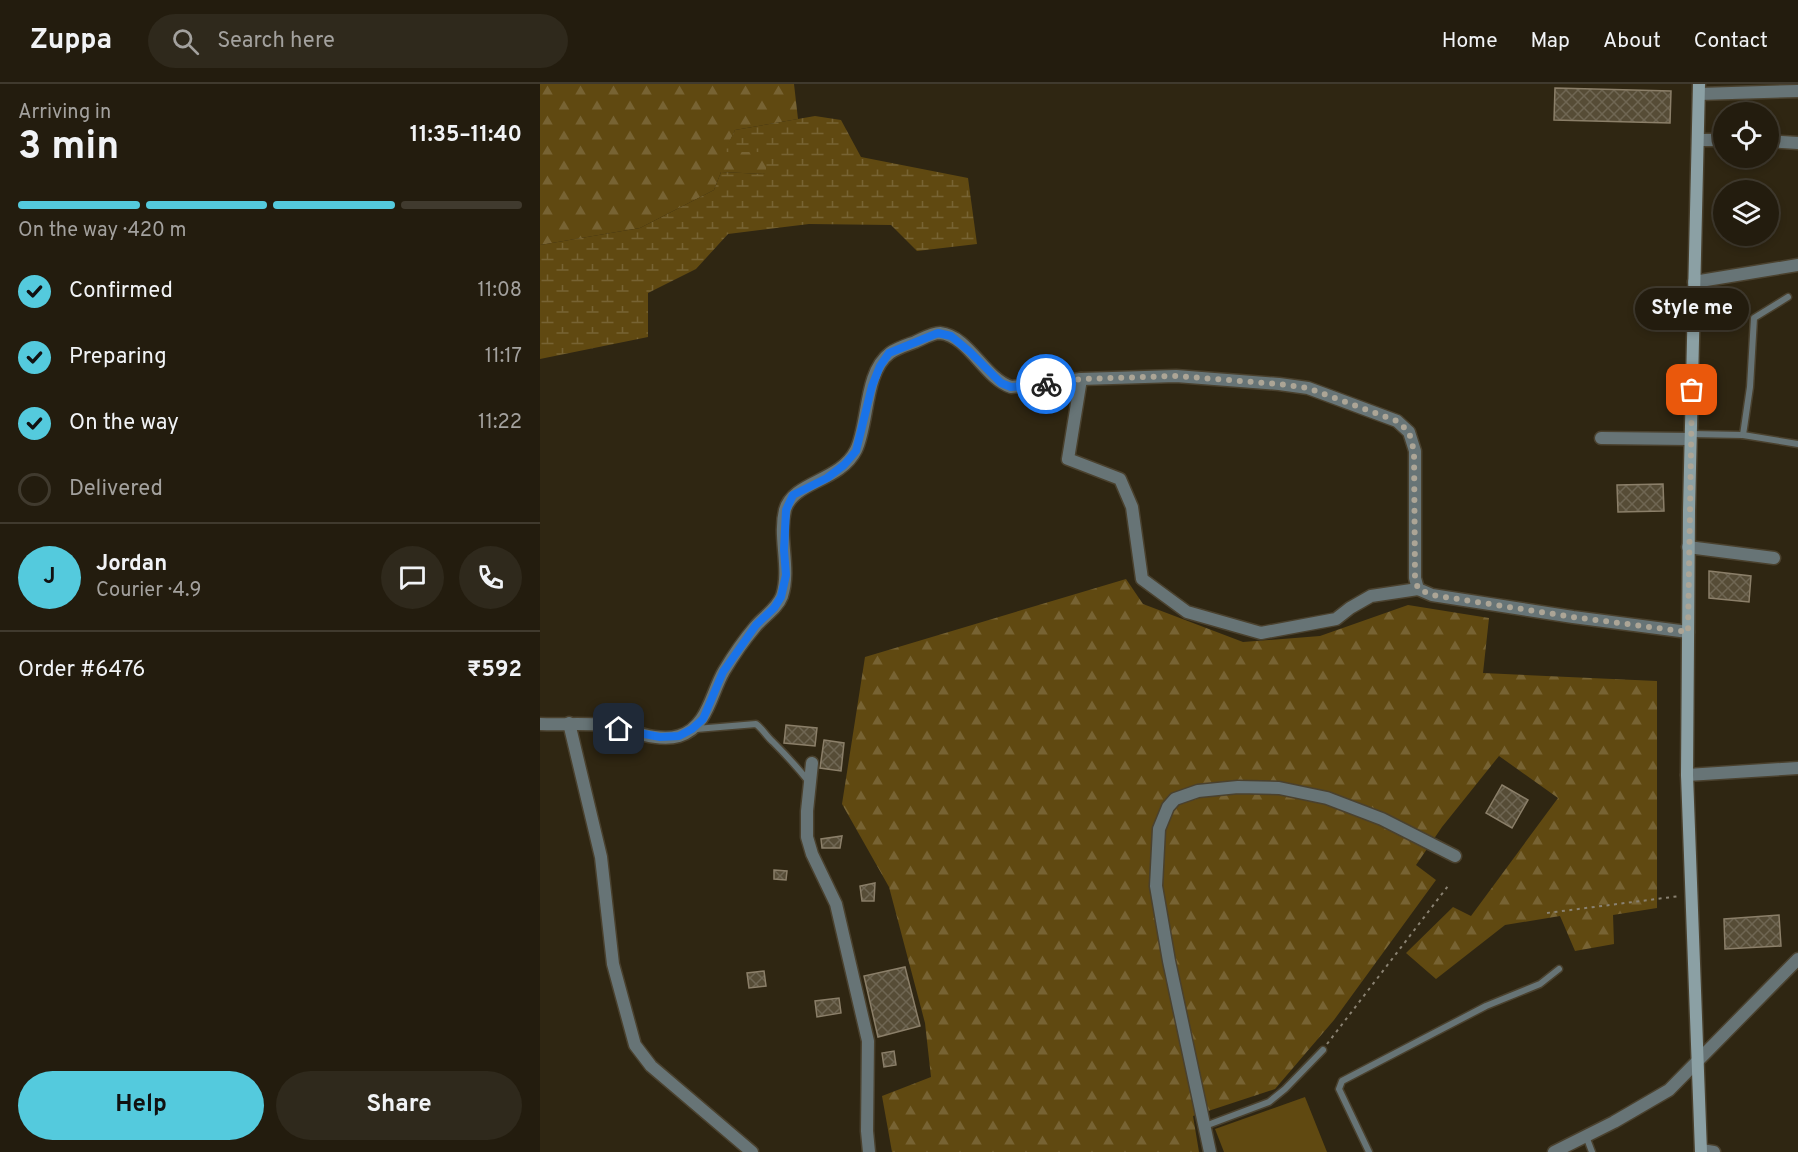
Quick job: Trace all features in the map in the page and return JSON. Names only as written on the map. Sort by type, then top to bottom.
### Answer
[{"type":"main road","points":[[1699,89],[1688,547],[1687,775],[1698,1060],[1705,1151]]},
{"type":"street","points":[[1699,89],[1798,91]]},
{"type":"street","points":[[1698,140],[1713,140]]},
{"type":"street","points":[[1779,142],[1798,143]]},
{"type":"street","points":[[1694,282],[1798,265]]},
{"type":"street","points":[[540,724],[569,723],[605,726],[660,737],[679,736],[692,729],[703,719],[723,672],[756,625],[774,608],[781,597],[786,575],[784,550],[786,510],[793,495],[827,478],[844,465],[856,451],[872,386],[880,366],[889,353],[938,333],[951,336],[1001,383],[1011,387],[1081,379],[1176,376],[1279,384],[1308,388],[1397,421],[1409,432],[1414,451],[1415,578],[1418,589]]},
{"type":"street","points":[[1081,379],[1068,459],[1120,479],[1132,507],[1142,579],[1186,612],[1261,633],[1336,619],[1371,596],[1418,589],[1432,595],[1688,632]]},
{"type":"street","points":[[1601,438],[1690,436]]},
{"type":"street","points":[[1688,547],[1774,558]]},
{"type":"street","points":[[569,723],[601,857],[613,964],[635,1044],[651,1066],[752,1152]]},
{"type":"street","points":[[812,763],[807,837],[812,854],[836,904],[867,1041],[869,1152]]},
{"type":"street","points":[[1687,775],[1798,768]]},
{"type":"street","points":[[1210,1152],[1169,961],[1156,886],[1159,829],[1168,807],[1175,799],[1198,791],[1238,787],[1279,788],[1327,798],[1382,819],[1455,856]]},
{"type":"street","points":[[1554,1152],[1669,1090],[1798,959]]},
{"type":"lane","points":[[1743,435],[1750,387],[1754,318],[1788,297]]},
{"type":"lane","points":[[1690,436],[1743,435],[1798,444]]},
{"type":"lane","points":[[692,729],[756,724],[786,753],[810,783]]},
{"type":"lane","points":[[1369,1152],[1339,1089],[1341,1081],[1486,1006],[1540,984],[1559,969]]},
{"type":"lane","points":[[1204,1126],[1269,1102],[1323,1050]]},
{"type":"lane","points":[[1586,1136],[1592,1152]]},
{"type":"path","points":[[1323,1050],[1448,886]]},
{"type":"path","points":[[1547,913],[1692,894]]},
{"type":"green space","points":[[540,84],[794,84],[798,119],[735,130],[725,152],[767,152],[766,174],[721,172],[714,190],[640,228],[540,245]]},
{"type":"green space","points":[[815,116],[841,120],[861,157],[968,178],[977,244],[917,251],[891,225],[809,224],[728,234],[696,269],[648,293],[648,337],[540,359],[540,245],[640,228],[714,190],[721,172],[766,174],[766,152],[724,152],[735,130]]},
{"type":"green space","points":[[1126,579],[1143,604],[1243,642],[1320,636],[1408,605],[1489,618],[1483,673],[1657,681],[1657,908],[1613,915],[1614,944],[1575,951],[1560,916],[1505,925],[1436,979],[1406,953],[1453,907],[1471,916],[1558,798],[1499,756],[1442,827],[1416,865],[1436,880],[1334,1020],[1275,1089],[1193,1116],[1199,1152],[892,1152],[882,1096],[931,1077],[925,1023],[889,887],[842,804],[865,657]]},
{"type":"green space","points":[[1305,1097],[1327,1152],[1224,1152],[1215,1129]]},
{"type":"building","points":[[1555,88],[1671,91],[1670,123],[1554,120]]},
{"type":"building","points":[[1663,484],[1664,511],[1618,512],[1617,485]]},
{"type":"building","points":[[1709,571],[1751,576],[1749,602],[1709,598]]},
{"type":"building","points":[[786,725],[817,728],[815,746],[784,743]]},
{"type":"building","points":[[824,740],[844,743],[841,771],[820,768]]},
{"type":"building","points":[[1502,785],[1528,800],[1512,828],[1486,813]]},
{"type":"building","points":[[842,836],[840,848],[822,848],[821,839]]},
{"type":"building","points":[[774,870],[787,871],[786,880],[774,879]]},
{"type":"building","points":[[875,883],[874,901],[862,901],[860,886]]},
{"type":"building","points":[[1779,915],[1781,946],[1725,949],[1724,919]]},
{"type":"building","points":[[905,967],[920,1026],[878,1037],[864,976]]},
{"type":"building","points":[[764,971],[766,986],[749,988],[747,973]]},
{"type":"building","points":[[839,998],[841,1013],[817,1017],[815,1001]]},
{"type":"building","points":[[894,1051],[896,1065],[884,1067],[882,1053]]},
{"type":"way so far","points":[[1046,384],[1081,379],[1176,376],[1279,384],[1308,388],[1397,421],[1409,432],[1414,451],[1415,578],[1418,589],[1432,595],[1688,632],[1692,390]]},
{"type":"place","name":"Style me","points":[[1692,390]]},
{"type":"route","points":[[619,729],[660,737],[679,736],[692,729],[703,719],[723,672],[756,625],[774,608],[781,597],[786,575],[784,531],[786,510],[793,495],[827,478],[844,465],[856,451],[872,386],[880,366],[889,353],[938,333],[951,336],[1001,383],[1011,387],[1046,384]]}]
